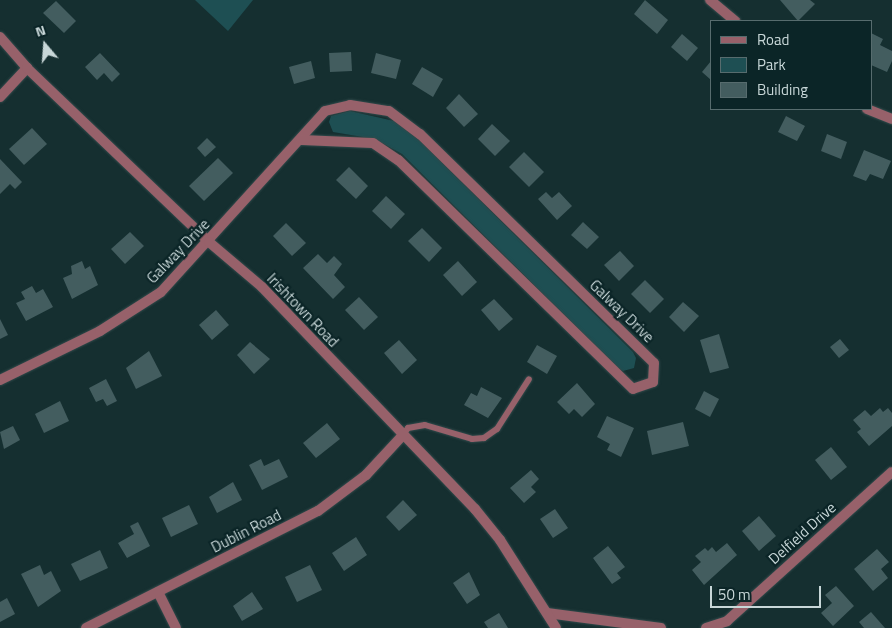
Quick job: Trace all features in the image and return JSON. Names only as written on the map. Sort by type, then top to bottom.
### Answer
[{"type":"street","points":[[716,2],[734,20]]},
{"type":"street","name":"Irishtown Road","points":[[0,37],[26,68],[209,242],[262,287],[495,534],[556,628]]},
{"type":"street","points":[[0,98],[26,68]]},
{"type":"street","name":"Galway Drive","points":[[0,380],[100,331],[161,292],[209,242],[325,111],[350,105],[389,112],[420,134],[654,363],[653,382],[633,389],[398,160],[373,143],[300,140]]},
{"type":"street","points":[[870,110],[892,119]]},
{"type":"street","name":"Dublin Road","points":[[86,628],[318,511],[366,474],[402,436]]},
{"type":"street","name":"Delfield Drive","points":[[706,628],[727,621],[892,472]]},
{"type":"street","points":[[158,592],[176,628]]},
{"type":"street","points":[[547,613],[661,628]]},
{"type":"lane","points":[[402,436],[408,428],[425,425],[472,439],[484,438],[497,429],[528,379]]},
{"type":"green space","points":[[195,0],[253,0],[228,31]]},
{"type":"green space","points":[[350,111],[394,121],[419,140],[633,352],[636,358],[634,368],[623,371],[617,367],[402,154],[375,139],[333,132],[329,122],[331,116]]},
{"type":"building","points":[[645,0],[668,20],[657,34],[634,14]]},
{"type":"building","points":[[780,0],[810,0],[815,4],[797,20]]},
{"type":"building","points":[[56,1],[76,21],[64,33],[43,13]]},
{"type":"building","points":[[682,34],[698,48],[687,61],[671,47]]},
{"type":"building","points":[[872,34],[883,39],[880,45],[892,51],[892,61],[887,72],[872,65]]},
{"type":"building","points":[[351,52],[352,71],[330,72],[329,53]]},
{"type":"building","points":[[100,53],[120,74],[112,82],[104,73],[97,80],[85,67]]},
{"type":"building","points":[[376,53],[401,60],[396,79],[371,73]]},
{"type":"building","points":[[311,61],[315,78],[294,84],[289,67]]},
{"type":"building","points":[[710,62],[710,79],[702,72]]},
{"type":"building","points":[[422,67],[443,79],[433,97],[412,84]]},
{"type":"building","points":[[459,94],[478,114],[464,127],[446,108]]},
{"type":"building","points":[[786,116],[805,126],[797,141],[778,132]]},
{"type":"building","points":[[492,124],[510,141],[495,156],[478,139]]},
{"type":"building","points":[[32,128],[47,144],[24,165],[9,149]]},
{"type":"building","points":[[827,134],[847,142],[841,159],[821,151]]},
{"type":"building","points":[[207,138],[216,147],[205,157],[197,148]]},
{"type":"building","points":[[864,150],[891,161],[883,179],[870,174],[866,181],[853,176]]},
{"type":"building","points":[[524,152],[544,172],[529,187],[509,167]]},
{"type":"building","points":[[218,158],[233,173],[204,201],[189,186]]},
{"type":"building","points":[[0,159],[22,182],[15,189],[10,184],[0,194]]},
{"type":"building","points":[[349,167],[368,186],[356,199],[336,180]]},
{"type":"building","points":[[546,192],[552,198],[559,192],[572,206],[557,220],[538,199]]},
{"type":"building","points":[[386,196],[405,214],[391,229],[372,211]]},
{"type":"building","points":[[583,222],[599,237],[587,249],[571,235]]},
{"type":"building","points":[[286,223],[306,243],[292,256],[273,236]]},
{"type":"building","points":[[422,228],[442,248],[429,262],[408,241]]},
{"type":"building","points":[[130,232],[144,246],[125,264],[111,249]]},
{"type":"building","points":[[620,251],[634,266],[619,281],[604,265]]},
{"type":"building","points":[[318,254],[327,263],[334,256],[342,264],[334,275],[345,287],[333,299],[303,268]]},
{"type":"building","points":[[82,261],[85,269],[90,266],[98,285],[72,299],[63,278],[72,274],[71,266]]},
{"type":"building","points":[[458,261],[477,282],[462,296],[443,275]]},
{"type":"building","points":[[645,280],[664,299],[650,313],[631,294]]},
{"type":"building","points":[[32,286],[36,293],[43,289],[53,307],[26,321],[16,303],[25,299],[21,292]]},
{"type":"building","points":[[359,297],[378,317],[364,330],[345,310]]},
{"type":"building","points":[[494,299],[513,319],[499,331],[481,310]]},
{"type":"building","points":[[683,302],[699,316],[684,332],[669,317]]},
{"type":"building","points":[[216,310],[229,325],[212,340],[199,325]]},
{"type":"building","points":[[0,319],[8,335],[0,339]]},
{"type":"building","points":[[719,334],[729,368],[710,373],[700,340]]},
{"type":"building","points":[[840,339],[849,350],[839,358],[830,347]]},
{"type":"building","points":[[399,340],[417,360],[402,374],[384,353]]},
{"type":"building","points":[[250,342],[270,359],[254,374],[237,355]]},
{"type":"building","points":[[537,345],[557,356],[547,374],[527,362]]},
{"type":"building","points":[[149,351],[162,376],[136,389],[126,368]]},
{"type":"building","points":[[106,379],[117,401],[107,406],[103,399],[96,402],[89,388]]},
{"type":"building","points":[[577,383],[595,404],[582,417],[574,409],[569,414],[557,402]]},
{"type":"building","points":[[481,387],[502,398],[488,418],[464,405],[471,393],[477,396]]},
{"type":"building","points":[[704,391],[719,399],[710,417],[695,409]]},
{"type":"building","points":[[60,401],[69,421],[44,433],[35,414]]},
{"type":"building","points":[[880,408],[883,412],[888,408],[892,413],[892,426],[869,446],[857,432],[861,429],[853,420],[865,410],[871,416]]},
{"type":"building","points":[[607,416],[634,428],[621,457],[607,450],[610,444],[597,437]]},
{"type":"building","points":[[683,422],[689,446],[652,455],[647,431]]},
{"type":"building","points":[[327,423],[340,439],[316,458],[303,443]]},
{"type":"building","points":[[13,426],[20,440],[4,449],[0,432]]},
{"type":"building","points":[[831,447],[847,467],[831,480],[815,460]]},
{"type":"building","points":[[261,459],[264,466],[279,459],[288,477],[262,490],[249,465]]},
{"type":"building","points":[[531,470],[539,479],[531,487],[536,492],[524,503],[510,488]]},
{"type":"building","points":[[233,482],[242,500],[217,513],[209,497]]},
{"type":"building","points":[[403,500],[417,515],[399,531],[386,517]]},
{"type":"building","points":[[189,505],[198,524],[171,537],[162,518]]},
{"type":"building","points":[[555,509],[568,528],[553,538],[540,519]]},
{"type":"building","points":[[759,516],[776,536],[759,551],[742,531]]},
{"type":"building","points":[[138,522],[150,546],[127,558],[118,543],[134,534],[130,526]]},
{"type":"building","points":[[356,537],[367,555],[344,571],[332,553]]},
{"type":"building","points":[[727,543],[737,555],[704,585],[692,570],[701,562],[695,556],[705,548],[708,551],[712,547],[716,552]]},
{"type":"building","points":[[608,546],[625,567],[617,573],[621,578],[612,584],[593,558]]},
{"type":"building","points":[[877,549],[889,562],[881,569],[888,578],[873,591],[854,569]]},
{"type":"building","points":[[100,550],[108,568],[80,581],[71,564]]},
{"type":"building","points":[[40,565],[44,575],[51,571],[61,591],[38,607],[21,574]]},
{"type":"building","points":[[310,565],[322,590],[297,602],[285,577]]},
{"type":"building","points":[[469,572],[480,595],[467,604],[453,583]]},
{"type":"building","points":[[836,586],[854,606],[833,626],[821,613],[832,603],[825,595]]},
{"type":"building","points":[[252,592],[263,609],[242,621],[233,606]]},
{"type":"building","points":[[7,598],[15,614],[0,622],[0,602]]},
{"type":"building","points":[[871,612],[885,628],[864,628],[859,622]]},
{"type":"building","points":[[499,613],[508,628],[488,628],[484,622]]}]
